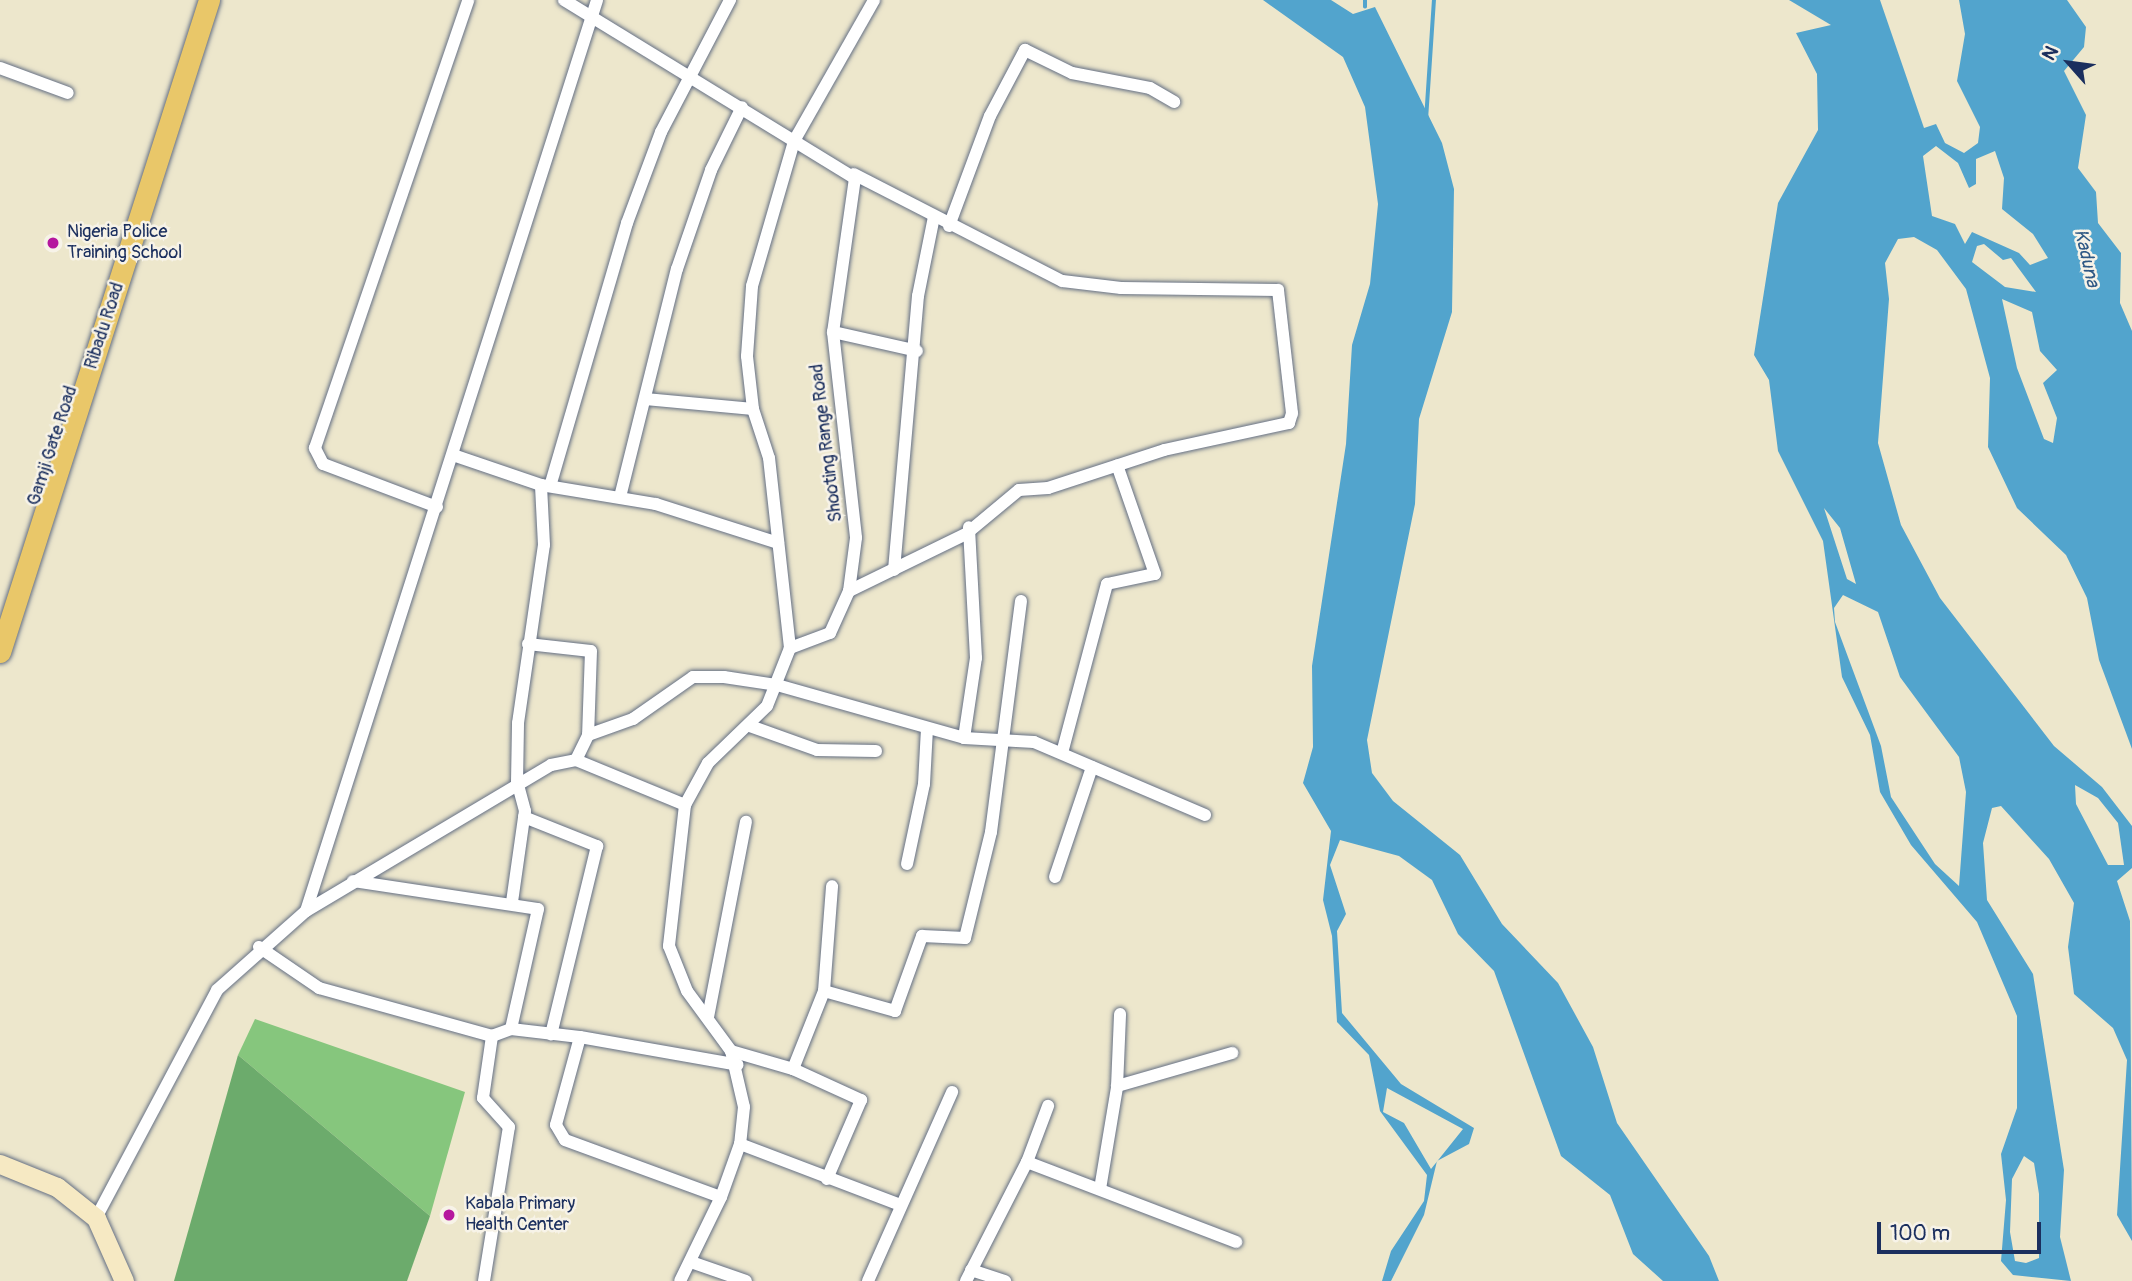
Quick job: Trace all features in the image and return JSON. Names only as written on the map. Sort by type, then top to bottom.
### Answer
[{"type":"main road","name":"Gamji Gate Road","points":[[0,611],[40,510],[195,0]]},
{"type":"main road","name":"Ribadu Road","points":[[0,652],[40,510],[209,0]]},
{"type":"street","points":[[437,507],[323,464],[315,448],[468,0]]},
{"type":"street","points":[[564,0],[794,141],[949,226],[1062,281],[1173,290],[1224,287],[1280,293],[1291,420],[1117,465],[1048,488],[1019,490],[969,526],[966,534],[849,591]]},
{"type":"street","points":[[306,911],[597,0]]},
{"type":"street","points":[[512,902],[524,817],[517,782],[528,644],[544,545],[546,484],[627,223],[690,75],[730,0]]},
{"type":"street","points":[[680,1281],[720,1197],[740,1144],[744,1107],[738,1065],[708,1017],[687,991],[669,946],[685,805],[708,763],[750,726],[776,685],[790,648],[769,458],[753,409],[747,356],[752,286],[794,141],[874,0]]},
{"type":"street","points":[[949,226],[990,116],[1025,50],[1072,73],[1150,88],[1174,102]]},
{"type":"street","points":[[0,68],[68,93]]},
{"type":"street","points":[[620,497],[696,208],[742,107]]},
{"type":"street","name":"Shooting Range Road","points":[[790,648],[830,633],[849,591],[856,538],[833,332],[854,174]]},
{"type":"street","points":[[894,570],[917,351],[922,265],[934,217]]},
{"type":"street","points":[[833,332],[917,351]]},
{"type":"street","points":[[646,399],[753,409]]},
{"type":"street","points":[[453,455],[546,484],[620,497],[778,543]]},
{"type":"street","points":[[1062,753],[1107,584],[1155,574],[1117,465]]},
{"type":"street","points":[[964,738],[976,658],[969,526]]},
{"type":"street","points":[[824,990],[895,1011],[922,936],[965,938],[1005,742],[1021,601]]},
{"type":"street","points":[[528,644],[591,651],[588,736],[576,761]]},
{"type":"street","points":[[588,736],[633,719],[692,677],[776,685],[964,738],[1034,742],[1205,815]]},
{"type":"street","points":[[750,726],[817,750],[876,751]]},
{"type":"street","points":[[907,864],[924,783],[927,729]]},
{"type":"street","points":[[96,1218],[217,990],[259,947],[306,911],[517,782],[576,761],[685,805]]},
{"type":"street","points":[[1055,877],[1092,767]]},
{"type":"street","points":[[524,817],[597,846],[551,1034]]},
{"type":"street","points":[[708,1017],[746,822]]},
{"type":"street","points":[[353,881],[512,902],[538,913],[511,1029]]},
{"type":"street","points":[[793,1069],[824,990],[832,886]]},
{"type":"street","points":[[259,947],[319,988],[492,1036],[511,1029],[580,1037],[738,1065]]},
{"type":"street","points":[[1100,1189],[1117,1086],[1120,1014]]},
{"type":"street","points":[[484,1281],[509,1127],[483,1098],[492,1036]]},
{"type":"street","points":[[580,1037],[556,1125],[565,1140],[720,1197]]},
{"type":"street","points":[[731,1051],[793,1069],[861,1100],[827,1179]]},
{"type":"street","points":[[1117,1086],[1232,1052]]},
{"type":"street","points":[[867,1281],[952,1092]]},
{"type":"street","points":[[1005,1281],[968,1276],[1027,1163],[1048,1106]]},
{"type":"street","points":[[740,1144],[901,1205]]},
{"type":"street","points":[[1027,1163],[1236,1242]]},
{"type":"street","points":[[0,1164],[57,1187],[96,1218],[124,1281]]},
{"type":"street","points":[[691,1262],[746,1281]]},
{"type":"green space","points":[[255,1019],[465,1092],[430,1216],[238,1055]]},
{"type":"green space","points":[[238,1055],[430,1216],[407,1281],[174,1281]]},
{"type":"water","points":[[1263,0],[1331,0],[1353,14],[1375,7],[1442,143],[1454,189],[1452,312],[1419,419],[1415,504],[1367,740],[1372,773],[1393,801],[1460,855],[1502,924],[1558,983],[1593,1047],[1617,1123],[1709,1256],[1719,1281],[1663,1281],[1633,1254],[1610,1195],[1561,1156],[1494,971],[1458,934],[1432,880],[1399,856],[1340,840],[1330,865],[1346,914],[1337,931],[1342,1013],[1401,1084],[1474,1128],[1469,1144],[1438,1161],[1463,1129],[1387,1088],[1383,1112],[1404,1123],[1431,1169],[1437,1162],[1424,1215],[1391,1281],[1382,1281],[1391,1251],[1424,1201],[1427,1175],[1380,1111],[1369,1055],[1337,1022],[1332,936],[1323,900],[1331,831],[1303,783],[1313,747],[1312,666],[1346,444],[1352,345],[1370,284],[1378,204],[1365,107],[1343,57]]},
{"type":"water","name":"Kaduna","points":[[1789,0],[1880,0],[1924,128],[1936,124],[1945,143],[1964,153],[1978,143],[1980,127],[1957,81],[1965,34],[1959,0],[2067,0],[2086,27],[2084,47],[2064,71],[2086,115],[2078,168],[2096,192],[2098,223],[2121,253],[2120,303],[2132,331],[2132,749],[2099,660],[2087,598],[2066,555],[2017,508],[1988,447],[1990,378],[1966,289],[1937,250],[1914,237],[1898,239],[1885,263],[1889,299],[1878,443],[1901,525],[1940,598],[2054,746],[2102,787],[2132,826],[2132,868],[2117,881],[2130,921],[2132,1241],[2117,1215],[2127,1060],[2113,1028],[2074,994],[2068,947],[2074,903],[2049,859],[2001,806],[1992,808],[1983,843],[1987,900],[2033,974],[2064,1170],[2060,1237],[2071,1281],[2013,1275],[2001,1261],[2006,1200],[2001,1154],[2017,1108],[2017,1016],[1977,922],[1911,845],[1880,792],[1870,735],[1842,677],[1823,541],[1778,451],[1769,380],[1754,355],[1778,203],[1818,130],[1817,74],[1796,33],[1831,25]],"holes":[[[1936,146],[1958,163],[1969,188],[1976,184],[1976,159],[1995,151],[2004,178],[2002,209],[2033,234],[2048,258],[2030,265],[2019,253],[1972,232],[1965,244],[1955,224],[1932,216],[1923,156]],[[1984,244],[2003,260],[2011,258],[2036,292],[2005,287],[1972,262],[1977,246]],[[2002,299],[2032,312],[2040,351],[2057,370],[2043,383],[2057,418],[2053,443],[2044,439],[2017,368]],[[1824,508],[1840,528],[1856,584],[1847,579]],[[1843,595],[1878,612],[1900,677],[1959,757],[1966,792],[1959,886],[1935,864],[1891,797],[1881,746],[1835,622],[1834,608]],[[2075,785],[2098,798],[2118,823],[2124,865],[2108,865],[2076,804]],[[2024,1156],[2034,1163],[2039,1194],[2039,1258],[2026,1263],[2015,1261],[2010,1232],[2012,1179]]]},
{"type":"waterway","points":[[1365,0],[1365,7]]},
{"type":"waterway","points":[[1426,120],[1434,0]]},
{"type":"place","name":"Nigeria Police Training School","points":[[53,243]]},
{"type":"place","name":"Kabala Primary Health Center","points":[[449,1215]]}]
